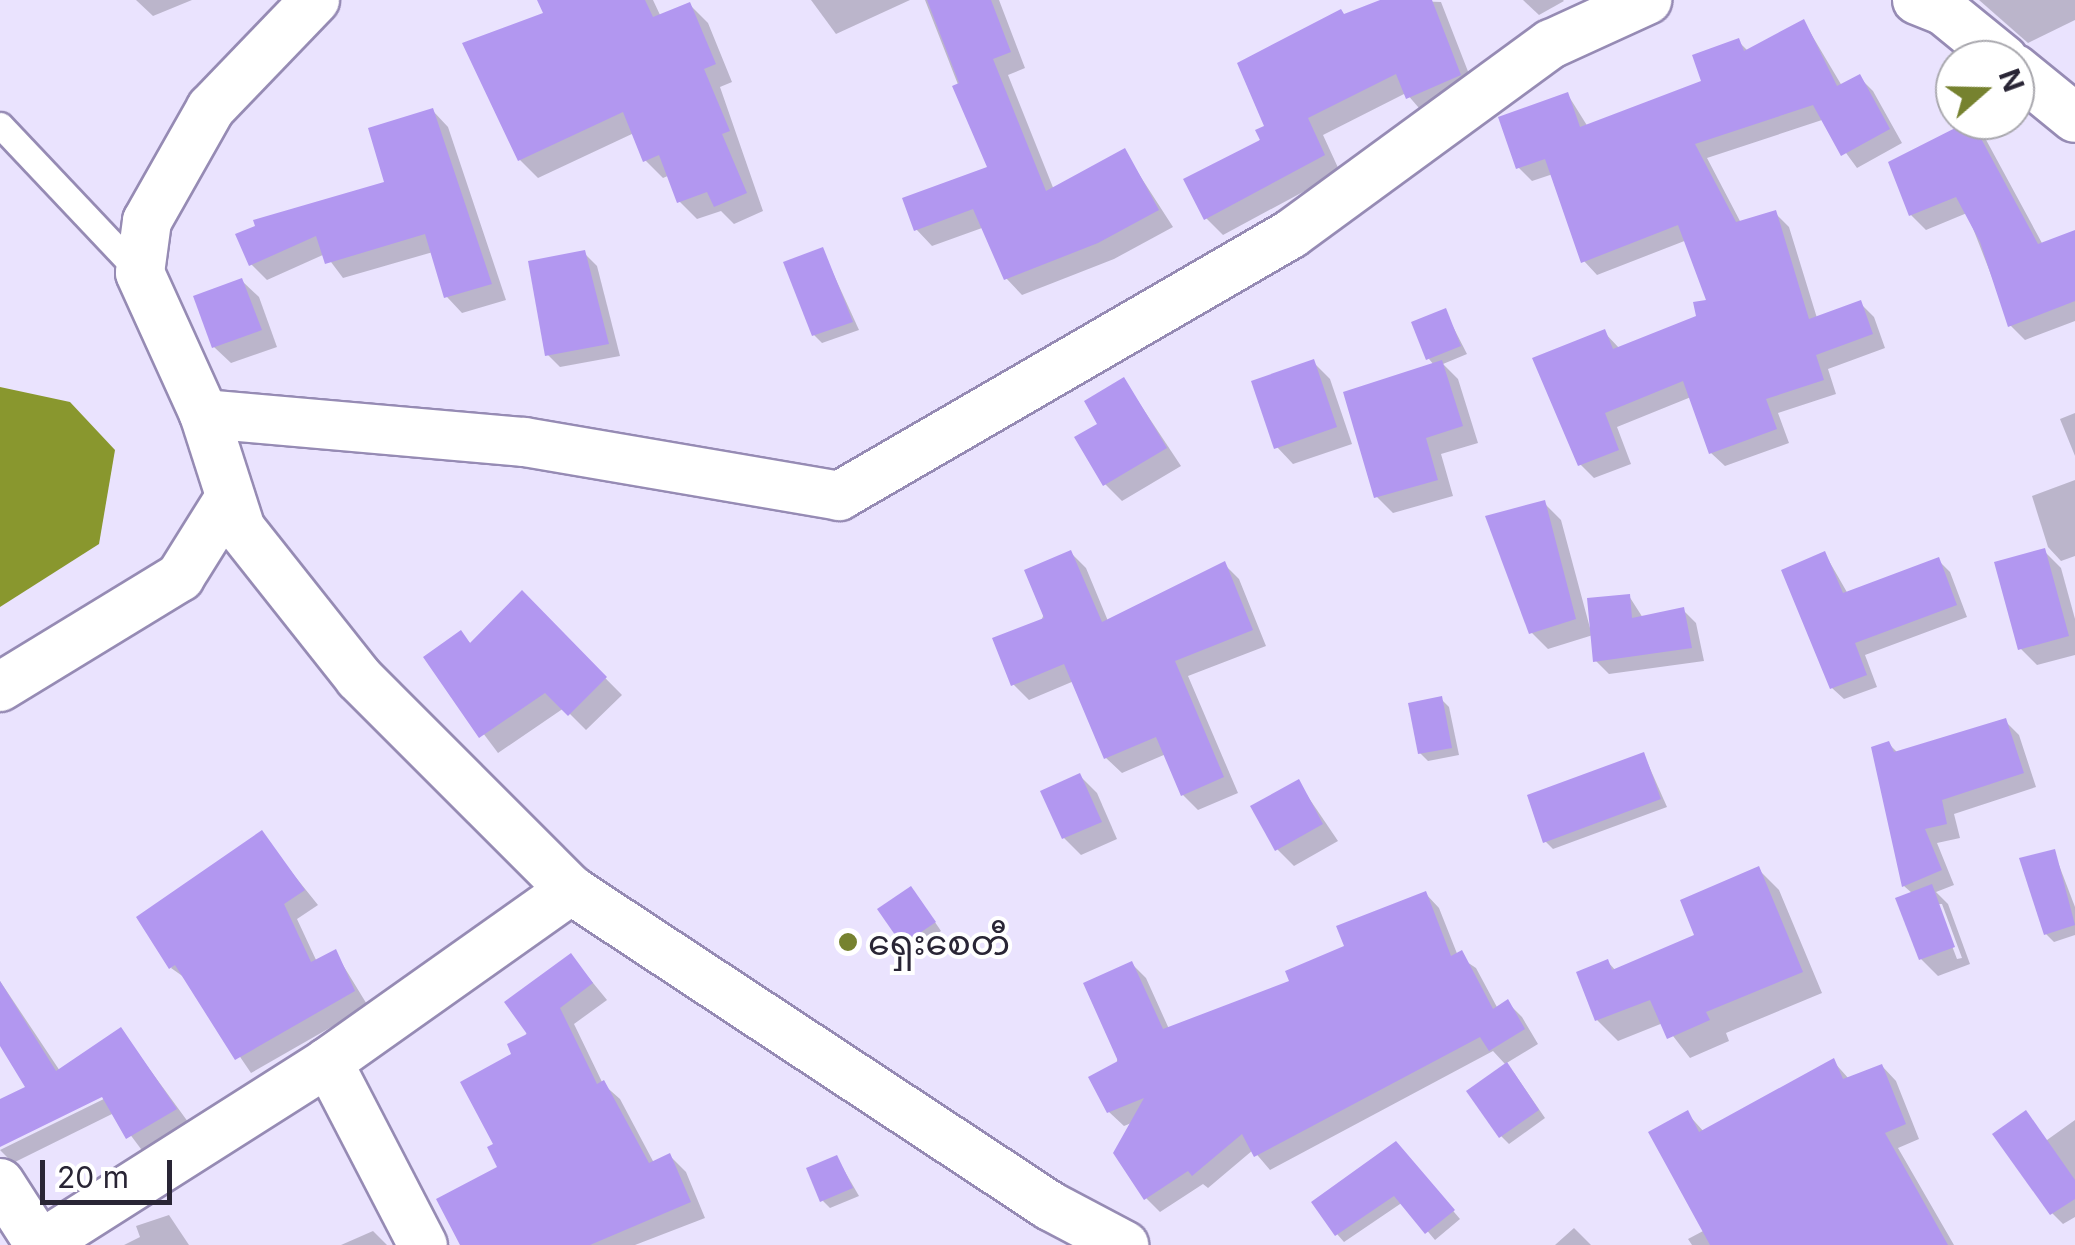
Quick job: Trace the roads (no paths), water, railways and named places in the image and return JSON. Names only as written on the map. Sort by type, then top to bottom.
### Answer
[{"type":"street","points":[[315,0],[211,108],[146,221],[140,273],[204,414],[241,529],[360,678],[571,890],[1050,1206],[1124,1245]]},
{"type":"street","points":[[204,414],[524,442],[838,496],[1291,234],[1551,44],[1647,0]]},
{"type":"street","points":[[1917,0],[1944,11],[1980,40]]},
{"type":"street","points":[[2035,85],[2075,118]]},
{"type":"street","points":[[0,687],[180,577],[230,497]]},
{"type":"street","points":[[0,1184],[40,1245],[328,1062],[571,890]]},
{"type":"street","points":[[328,1062],[422,1245]]},
{"type":"lane","points":[[0,125],[140,273]]},
{"type":"place","name":"ရှေးစေတီ","points":[[848,942]]}]
